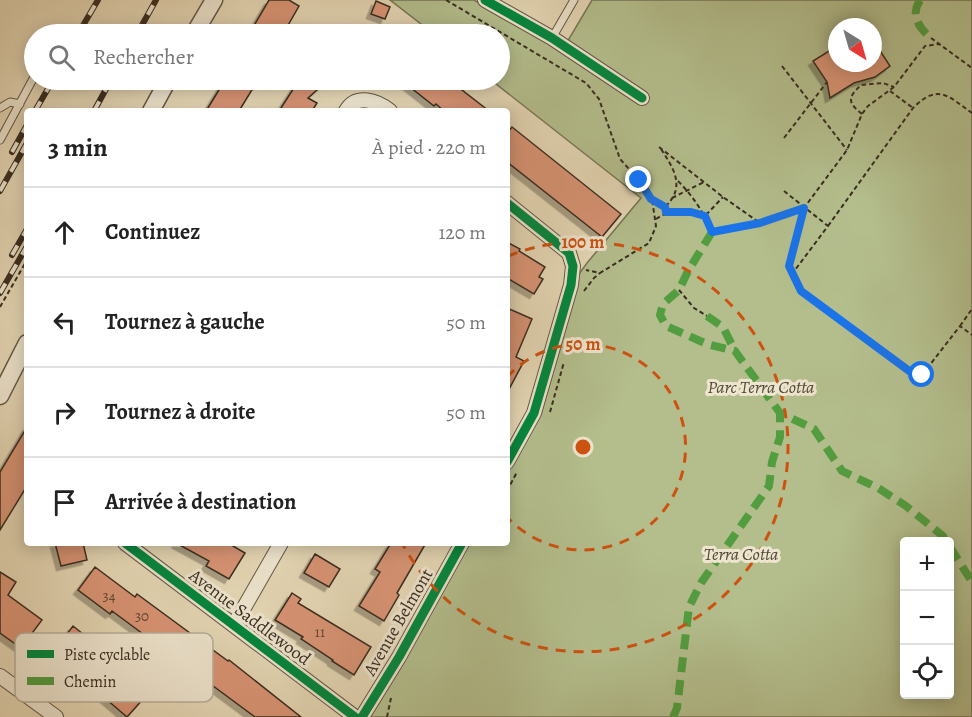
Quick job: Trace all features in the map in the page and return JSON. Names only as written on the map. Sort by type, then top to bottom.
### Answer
[{"type":"street","points":[[200,24],[214,0]]},
{"type":"street","points":[[485,0],[552,38],[642,98]]},
{"type":"street","points":[[153,108],[163,90]]},
{"type":"street","points":[[348,108],[364,99],[386,108]]},
{"type":"street","points":[[510,205],[569,253],[573,266],[571,285],[534,413],[510,457]]},
{"type":"street","points":[[0,396],[24,349]]},
{"type":"street","name":"Avenue Saddlewood","points":[[129,546],[355,717]]},
{"type":"street","points":[[234,625],[279,546]]},
{"type":"street","name":"Avenue Belmont","points":[[362,717],[399,657],[460,546]]},
{"type":"street","points":[[0,676],[15,687]]},
{"type":"street","points":[[36,702],[56,717]]},
{"type":"lane","points":[[552,38],[574,0]]},
{"type":"lane","points":[[0,140],[27,90]]},
{"type":"lane","points":[[0,108],[10,102],[20,104]]},
{"type":"path","points":[[446,0],[486,24]]},
{"type":"path","points":[[510,38],[586,83],[599,99],[620,159],[639,180],[651,199],[656,226],[649,243],[600,273],[583,269]]},
{"type":"path","points":[[931,38],[972,68]]},
{"type":"path","points":[[939,44],[925,46],[894,87],[868,106],[862,114],[847,150],[804,208],[789,266],[801,291],[916,376],[922,375],[972,309]]},
{"type":"path","points":[[782,66],[847,150]]},
{"type":"path","points":[[784,138],[827,81]]},
{"type":"path","points":[[862,114],[851,101],[851,95],[861,85],[870,86],[883,83],[894,87]]},
{"type":"path","points":[[890,91],[913,108]]},
{"type":"path","points":[[792,274],[913,108],[930,94],[939,93],[946,95],[972,113]]},
{"type":"path","points":[[760,223],[659,147],[673,166],[678,181],[688,190],[705,216],[712,232],[760,223],[804,208]]},
{"type":"path","points":[[665,207],[672,198],[678,181]]},
{"type":"path","points":[[672,198],[704,182]]},
{"type":"path","points":[[784,190],[828,226]]},
{"type":"path","points":[[705,216],[723,197]]},
{"type":"path","points":[[651,199],[665,207],[666,212]]},
{"type":"path","points":[[655,220],[666,212],[691,212],[705,216]]},
{"type":"path","points":[[0,308],[24,265]]},
{"type":"path","points":[[680,290],[694,308],[707,316]]},
{"type":"path","points":[[960,326],[972,335]]},
{"type":"green space","name":"Parc Terra Cotta","points":[[390,0],[474,0],[563,49],[592,0],[972,0],[972,717],[362,717],[459,546],[510,546],[510,456],[534,413],[571,285],[641,198],[504,90],[510,90],[510,24],[421,24]]},
{"type":"building","points":[[269,0],[289,0],[299,6],[289,24],[255,24]]},
{"type":"building","points":[[376,1],[390,7],[385,19],[371,14]]},
{"type":"building","points":[[828,52],[828,72],[882,72],[875,77],[854,83],[830,98],[827,82],[813,61]]},
{"type":"building","points":[[882,54],[890,66],[882,72]]},
{"type":"building","points":[[219,90],[252,90],[241,108],[208,108]]},
{"type":"building","points":[[293,90],[317,90],[308,98],[317,103],[314,108],[281,108]]},
{"type":"building","points":[[414,90],[462,90],[485,108],[441,108],[436,104],[434,106]]},
{"type":"building","points":[[512,127],[621,214],[602,237],[510,164],[510,129]]},
{"type":"building","points":[[510,244],[545,267],[539,277],[543,279],[534,294],[510,280]]},
{"type":"building","points":[[510,309],[532,319],[516,357],[524,361],[510,387]]},
{"type":"building","points":[[24,432],[24,491],[0,530],[0,472]]},
{"type":"building","points":[[56,546],[84,546],[87,560],[61,566]]},
{"type":"building","points":[[182,546],[233,546],[245,553],[229,579],[206,566],[209,561]]},
{"type":"building","points":[[389,546],[424,546],[384,621],[359,606],[380,572],[375,569]]},
{"type":"building","points":[[315,554],[340,569],[329,587],[304,573]]},
{"type":"building","points":[[95,567],[135,597],[137,594],[190,633],[142,633],[112,611],[110,614],[78,590]]},
{"type":"building","points":[[0,572],[16,582],[8,595],[42,620],[32,633],[15,633],[15,644],[0,633]]},
{"type":"building","points":[[292,593],[301,599],[298,603],[371,647],[354,675],[301,639],[303,637],[275,620]]},
{"type":"building","points":[[73,626],[82,633],[68,633]]},
{"type":"building","points":[[213,650],[301,717],[255,717],[213,686]]},
{"type":"building","points":[[110,702],[140,702],[127,717]]},
{"type":"railway","points":[[84,24],[98,0]]},
{"type":"railway","points":[[143,24],[156,0]]},
{"type":"railway","points":[[37,108],[47,90]]},
{"type":"railway","points":[[96,108],[106,90]]},
{"type":"railway","points":[[12,152],[24,130]]},
{"type":"railway","points":[[0,191],[24,148]]},
{"type":"railway","points":[[12,255],[24,234]]},
{"type":"railway","points":[[0,293],[24,251]]},
{"type":"marked path","points":[[920,0],[916,11],[917,21],[931,38]]},
{"type":"marked path","points":[[712,232],[679,290],[663,304],[660,315],[666,326],[707,344],[735,351],[780,413],[814,429],[842,471],[878,488],[906,506],[944,537]]},
{"type":"marked path","points":[[707,316],[723,327],[735,351]]},
{"type":"marked path","points":[[673,717],[677,708],[689,607],[701,583],[769,486],[772,462],[780,437],[780,413]]},
{"type":"marked path","points":[[954,553],[972,582]]},
{"type":"cycle path","points":[[485,0],[552,38],[642,98]]},
{"type":"cycle path","points":[[510,205],[569,253],[573,266],[571,285],[534,413],[510,457]]},
{"type":"cycle path","points":[[129,546],[355,717]]},
{"type":"cycle path","points":[[362,717],[399,657],[460,546]]},
{"type":"route","points":[[639,180],[651,199],[665,207],[666,212],[691,212],[705,216],[712,232],[760,223],[804,208],[789,266],[801,291],[916,376],[922,375]]},
{"type":"park label","name":"Terra Cotta","points":[[741,554]]}]
